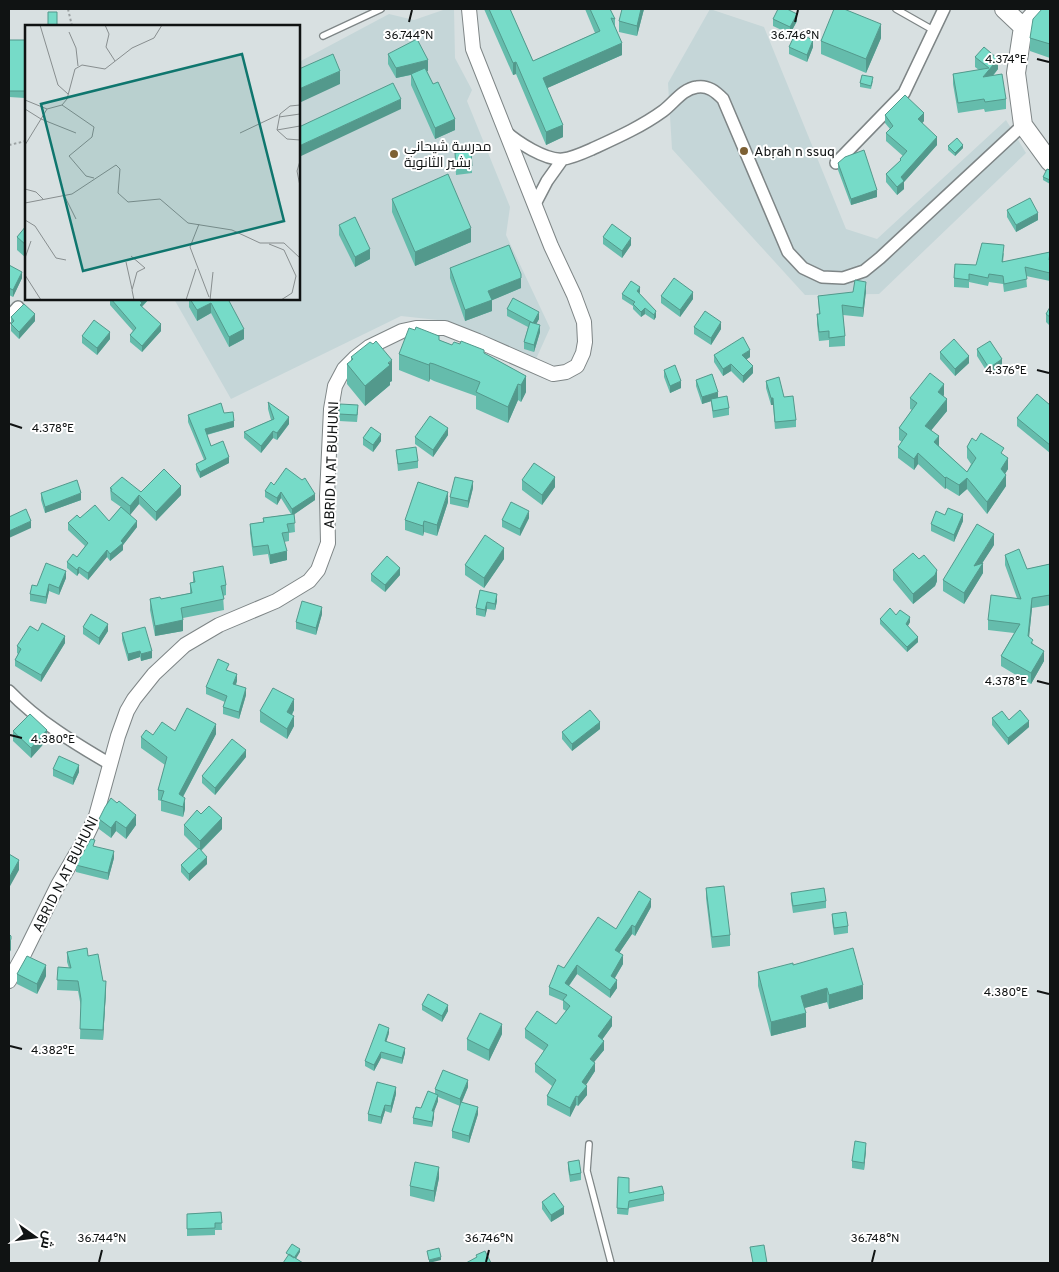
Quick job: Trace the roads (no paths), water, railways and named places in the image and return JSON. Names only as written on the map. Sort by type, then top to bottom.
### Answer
[{"type":"main road","points":[[1004,9],[1023,27]]},
{"type":"main road","points":[[1039,9],[1023,27],[1016,73],[1023,125],[1050,162]]},
{"type":"street","name":"ABRID N AT BUHUNI","points":[[9,981],[58,884],[86,837],[96,816],[123,720],[134,699],[146,683],[185,645],[203,633],[259,610],[297,589],[318,570],[328,543],[327,496],[331,409],[335,386],[344,369],[369,347],[402,330],[430,327],[445,328],[552,374],[566,372],[577,366],[583,353],[585,342],[584,322],[504,130],[473,49],[469,9]]},
{"type":"street","points":[[836,163],[904,93],[944,9]]},
{"type":"street","points":[[535,204],[547,181],[562,160],[607,142],[642,125],[665,110],[689,89],[698,86],[708,88],[716,92],[723,100],[788,252],[803,268],[822,277],[844,278],[864,272],[1023,125]]},
{"type":"street","points":[[504,130],[523,145],[536,152],[562,160]]},
{"type":"street","points":[[9,317],[18,306]]},
{"type":"street","points":[[9,691],[50,726],[74,743],[110,764]]},
{"type":"lane","points":[[324,36],[381,9]]},
{"type":"lane","points":[[896,9],[933,30]]},
{"type":"lane","points":[[589,1144],[587,1171],[612,1263]]},
{"type":"place","name":"Abṛah n ssuq","points":[[744,151]]},
{"type":"place","name":"مدرسة شيحاني بشير الثانوية","points":[[394,154]]}]
